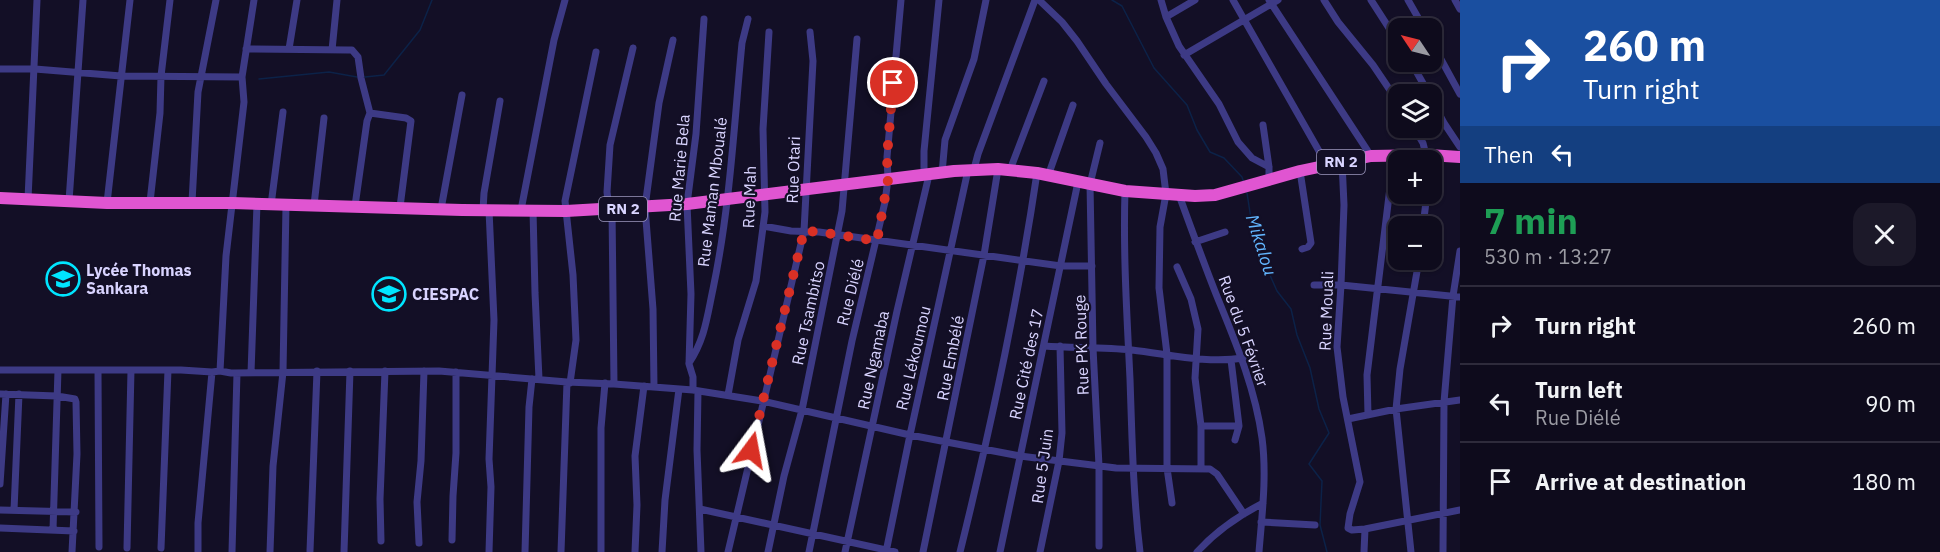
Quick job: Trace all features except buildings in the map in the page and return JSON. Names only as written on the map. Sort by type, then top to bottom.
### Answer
[{"type":"highway","name":"RN 2","points":[[1442,153],[1460,148]]},
{"type":"highway","name":"RN 2","points":[[0,198],[107,203],[192,202],[566,211],[687,204],[932,174],[1004,169],[1125,191],[1173,195],[1215,195],[1300,171],[1371,156],[1388,155]]},
{"type":"highway","name":"RN 2","points":[[1442,157],[1460,157]]},
{"type":"street","points":[[28,199],[37,0]]},
{"type":"street","points":[[69,201],[82,0]]},
{"type":"street","points":[[107,203],[130,0]]},
{"type":"street","points":[[150,202],[170,0]]},
{"type":"street","points":[[192,202],[198,92],[216,0]]},
{"type":"street","points":[[198,552],[198,524],[244,102],[242,77],[254,0]]},
{"type":"street","points":[[289,49],[297,0]]},
{"type":"street","points":[[332,50],[337,0]]},
{"type":"street","points":[[525,552],[529,407],[536,379],[534,293],[527,210],[554,40],[565,0]]},
{"type":"street","name":"Rue Diélé","points":[[809,552],[836,418],[877,241],[888,180],[887,157],[900,0]]},
{"type":"street","name":"Rue Ngamaba","points":[[845,552],[897,310],[932,174],[924,151],[939,0]]},
{"type":"street","points":[[932,174],[974,60],[986,0]]},
{"type":"street","points":[[1037,0],[1062,22],[1153,148],[1173,195],[1160,227],[1159,288],[1167,354],[1167,468],[1172,503]]},
{"type":"street","name":"Rue Lékoumou","points":[[886,551],[951,250],[971,170],[1037,0]]},
{"type":"street","points":[[1161,0],[1166,17],[1184,55],[1213,94],[1242,149],[1252,158],[1269,167]]},
{"type":"street","points":[[1166,17],[1195,0]]},
{"type":"street","points":[[1233,0],[1327,165]]},
{"type":"street","points":[[1324,0],[1388,87]]},
{"type":"street","points":[[1371,0],[1388,26]]},
{"type":"street","points":[[1408,0],[1418,18]]},
{"type":"street","points":[[1455,0],[1460,9]]},
{"type":"street","points":[[1184,55],[1273,1],[1371,156]]},
{"type":"street","name":"Rue Marie Bela","points":[[701,552],[696,390],[688,364],[690,294],[687,204],[696,134],[704,19]]},
{"type":"street","name":"Rue Maman Mboualé","points":[[688,364],[700,346],[717,272],[728,198],[742,43],[748,19]]},
{"type":"street","name":"Rue Mah","points":[[728,395],[738,340],[756,281],[763,226],[765,194],[763,129],[769,32]]},
{"type":"street","name":"Rue Otari","points":[[728,552],[804,231],[813,61],[810,32]]},
{"type":"street","name":"Rue Tsambitso","points":[[768,552],[784,476],[802,410],[838,234],[845,184],[857,39]]},
{"type":"street","points":[[654,387],[653,309],[645,207],[659,103],[673,40]]},
{"type":"street","points":[[614,384],[612,209],[607,192],[610,145],[633,48]]},
{"type":"street","points":[[246,49],[352,50],[356,53],[370,113],[355,206]]},
{"type":"street","points":[[561,552],[568,382],[576,340],[573,274],[566,211],[567,187],[596,52]]},
{"type":"street","points":[[1442,61],[1460,93]]},
{"type":"street","points":[[0,69],[35,69],[121,76],[242,77]]},
{"type":"street","name":"Rue Embélé","points":[[923,552],[1004,169],[1044,81]]},
{"type":"street","points":[[441,209],[462,95]]},
{"type":"street","points":[[489,552],[491,488],[489,459],[494,320],[484,193],[500,101]]},
{"type":"street","points":[[960,552],[1042,175],[1073,105]]},
{"type":"street","points":[[271,204],[283,112]]},
{"type":"street","points":[[370,113],[411,120],[400,207]]},
{"type":"street","points":[[314,205],[324,118]]},
{"type":"street","points":[[1442,118],[1460,148]]},
{"type":"street","points":[[1263,124],[1269,181]]},
{"type":"street","name":"Rue PK Rouge","points":[[1099,546],[1099,466],[1093,348],[1092,266],[1084,183],[1100,143]]},
{"type":"street","points":[[1460,157],[1460,166]]},
{"type":"street","name":"Rue Mouali","points":[[1342,162],[1344,205],[1337,347],[1347,419],[1360,482],[1350,514],[1349,529],[1365,529]]},
{"type":"street","points":[[1300,171],[1311,243],[1302,249]]},
{"type":"street","name":"Rue Cité des 17","points":[[1000,552],[1061,266],[1084,183]]},
{"type":"street","points":[[1125,191],[1123,231],[1133,468],[1140,552]]},
{"type":"street","name":"Rue du 5 Février","points":[[1173,195],[1243,358],[1256,405],[1262,439],[1264,484],[1259,552]]},
{"type":"street","points":[[251,373],[257,204]]},
{"type":"street","points":[[1368,415],[1367,375],[1388,204]]},
{"type":"street","points":[[270,552],[273,466],[283,372],[286,205]]},
{"type":"street","points":[[763,226],[838,234],[1061,266],[1092,266]]},
{"type":"street","points":[[1195,242],[1225,232]]},
{"type":"street","points":[[1443,552],[1444,402],[1460,251]]},
{"type":"street","points":[[1177,267],[1187,288],[1198,329],[1195,378],[1201,426],[1201,468]]},
{"type":"street","points":[[1412,552],[1396,409],[1400,366],[1417,270]]},
{"type":"street","points":[[1314,285],[1341,285],[1456,297]]},
{"type":"street","points":[[1044,346],[1129,350],[1197,358],[1231,360],[1243,358]]},
{"type":"street","name":"Rue 5 Juin","points":[[1040,552],[1059,461],[1062,433],[1060,346]]},
{"type":"street","points":[[1231,360],[1239,426],[1235,440]]},
{"type":"street","points":[[0,370],[168,370],[237,373],[424,371],[696,390],[762,401],[946,443],[1020,456],[1099,466],[1209,469],[1217,474],[1244,514]]},
{"type":"street","points":[[53,530],[58,370]]},
{"type":"street","points":[[98,370],[99,548]]},
{"type":"street","points":[[127,548],[130,370]]},
{"type":"street","points":[[162,548],[168,370]]},
{"type":"street","points":[[344,552],[350,371]]},
{"type":"street","points":[[381,541],[380,499],[385,371]]},
{"type":"street","points":[[419,543],[417,502],[421,461],[424,371]]},
{"type":"street","points":[[310,551],[317,372]]},
{"type":"street","points":[[453,540],[456,372]]},
{"type":"street","points":[[232,552],[237,373]]},
{"type":"street","points":[[601,552],[601,428],[605,383]]},
{"type":"street","points":[[634,552],[638,505],[635,456],[644,386]]},
{"type":"street","points":[[662,552],[665,500],[679,389]]},
{"type":"street","points":[[0,484],[3,394],[72,397],[76,402],[77,454],[76,512],[72,552]]},
{"type":"street","points":[[14,510],[19,394]]},
{"type":"street","points":[[1347,419],[1460,400]]},
{"type":"street","points":[[1201,426],[1239,426]]},
{"type":"street","points":[[1197,552],[1212,536],[1263,503]]},
{"type":"street","points":[[700,509],[895,552]]},
{"type":"street","points":[[0,510],[76,512]]},
{"type":"street","points":[[1364,552],[1365,529],[1460,510]]},
{"type":"street","points":[[1261,522],[1315,525]]},
{"type":"street","points":[[0,528],[74,531]]},
{"type":"waterway","points":[[365,77],[384,75],[420,30],[432,0]]},
{"type":"waterway","name":"Mikalou","points":[[1112,0],[1122,6],[1154,68],[1187,105],[1197,130],[1210,152],[1224,158],[1242,177],[1244,183]]},
{"type":"waterway","points":[[259,79],[329,72],[357,77]]},
{"type":"waterway","name":"Mikalou","points":[[1247,193],[1251,219],[1261,255],[1277,291],[1291,309],[1297,335],[1310,368],[1319,409],[1329,433],[1309,464],[1322,481],[1320,525],[1327,552]]},
{"type":"place","name":"Lycée Thomas Sankara","points":[[63,279]]},
{"type":"place","name":"CIESPAC","points":[[389,294]]},
{"type":"route","points":[[751,450],[804,231],[877,241],[888,180],[887,157],[893,83]]}]
